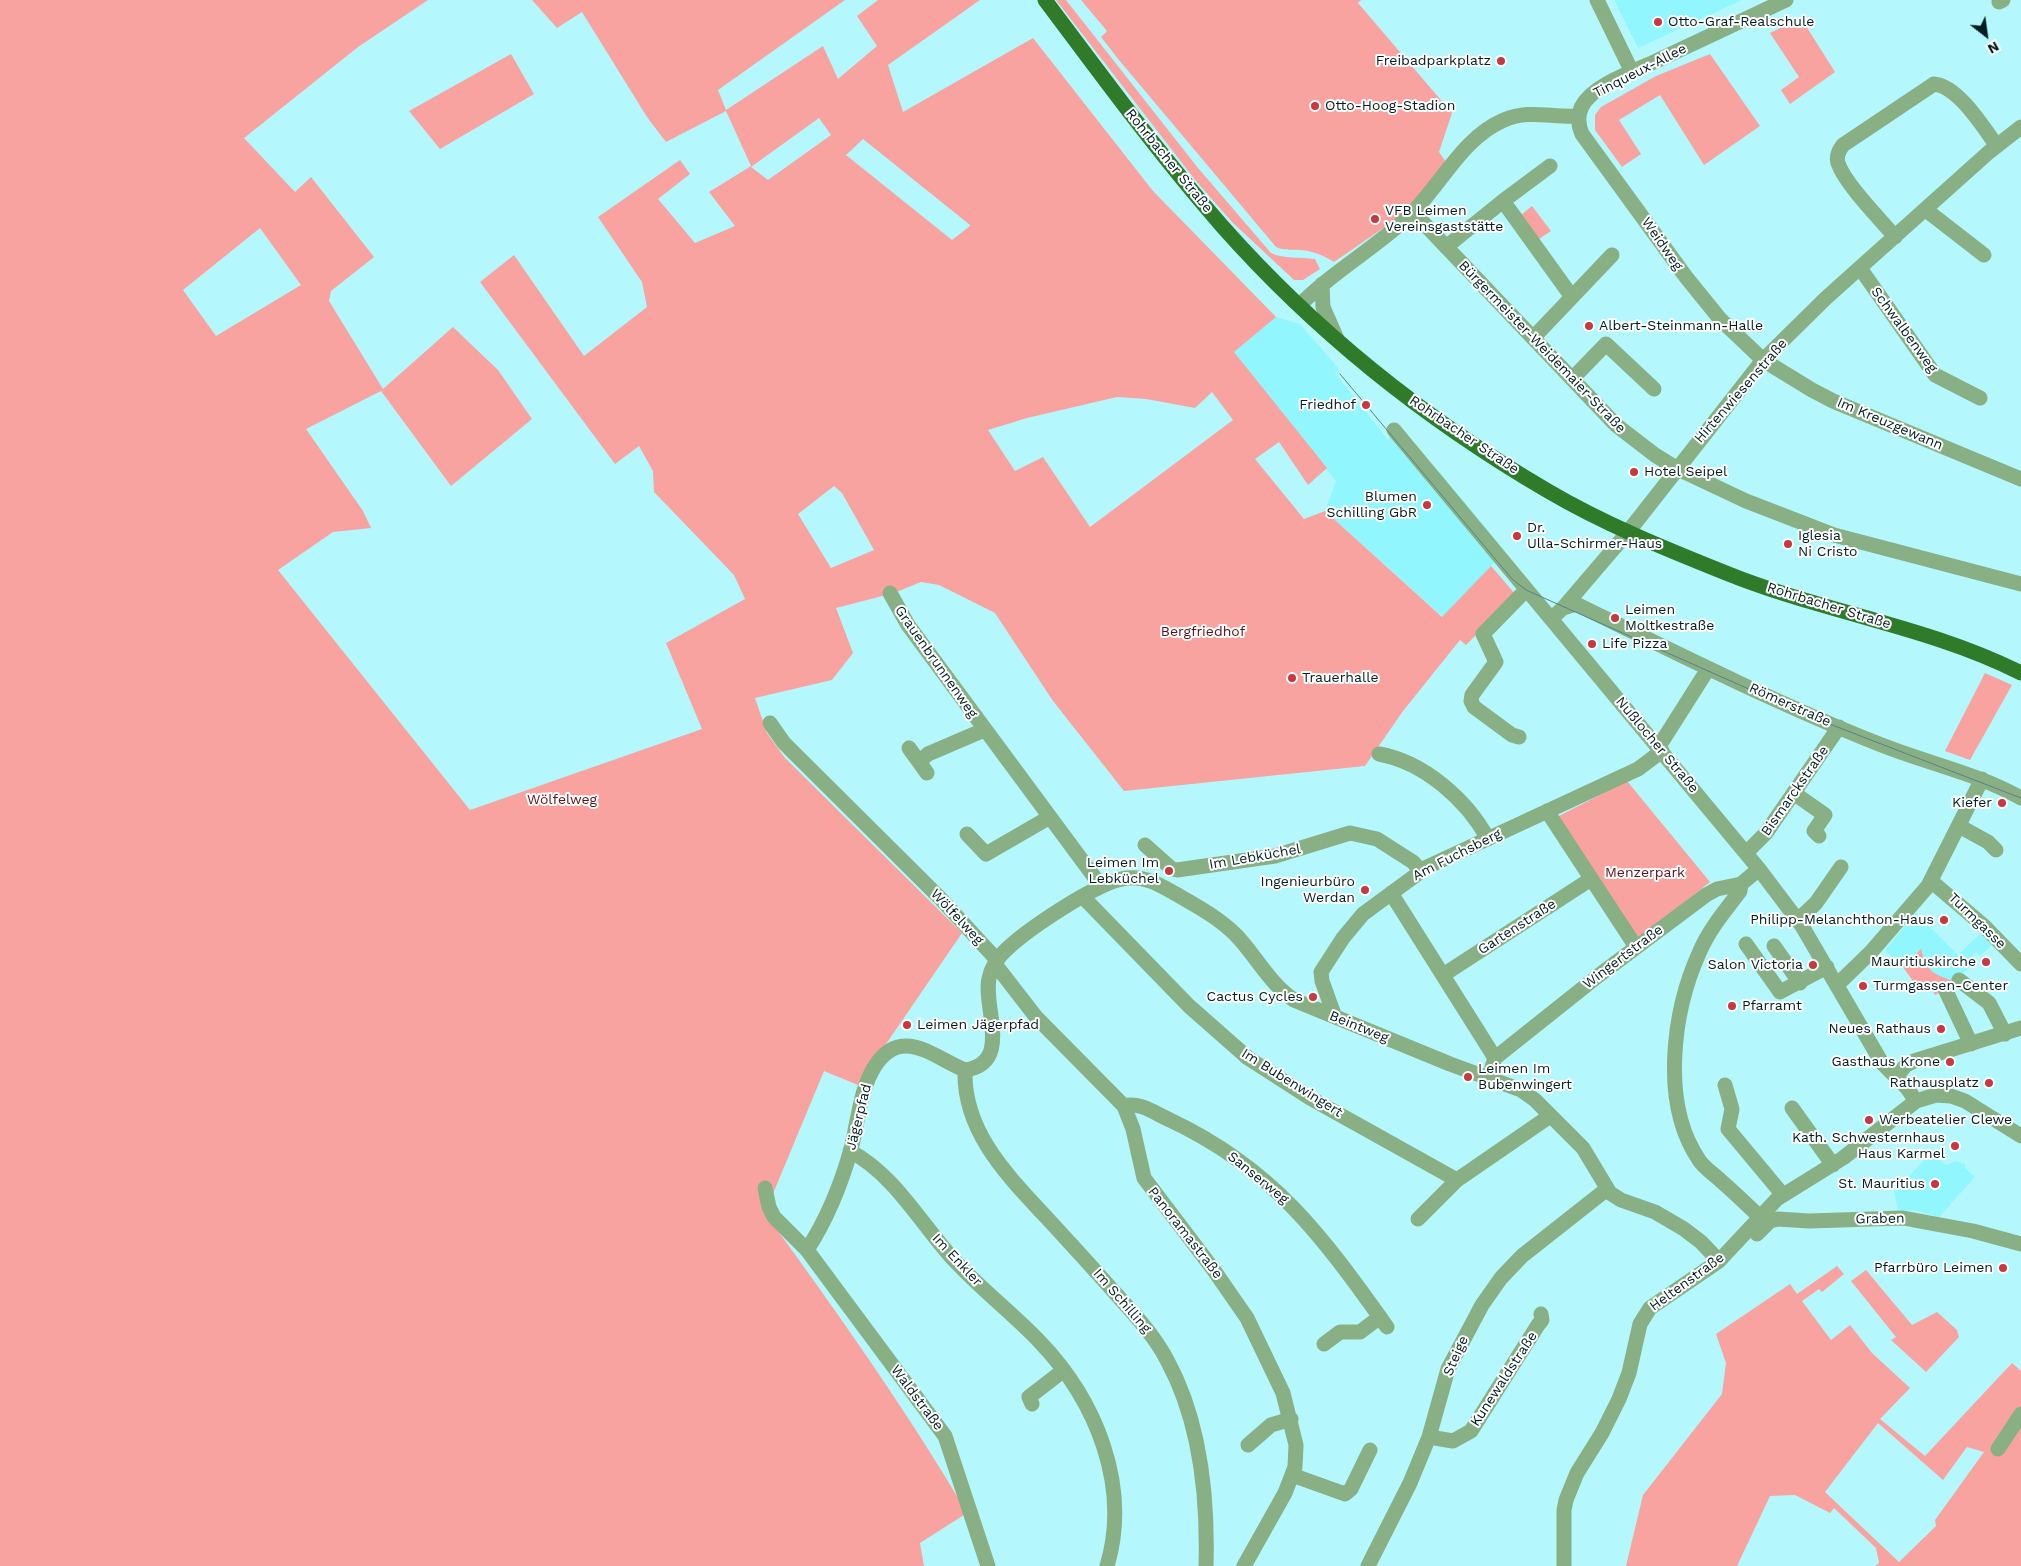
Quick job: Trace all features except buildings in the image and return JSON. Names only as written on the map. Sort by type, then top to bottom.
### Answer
[{"type":"main road","name":"Rohrbacher Straße","points":[[1045,0],[1199,198],[1245,251],[1337,339],[1404,394],[1471,442],[1549,492],[1628,532],[1729,574],[1785,594],[1946,641],[1990,657],[2021,673]]},
{"type":"street","points":[[1597,0],[1632,72]]},
{"type":"street","name":"Tinqueux-Allee","points":[[1579,116],[1582,107],[1590,96],[1632,72],[1786,0]]},
{"type":"street","points":[[1895,237],[1859,195],[1840,166],[1838,154],[1843,145],[1934,84],[1948,88],[1970,110],[1997,146]]},
{"type":"street","points":[[1300,305],[1322,284],[1413,212],[1467,148],[1497,124],[1516,115],[1530,113],[1579,116]]},
{"type":"street","name":"Weidweg","points":[[1579,116],[1579,127],[1586,141],[1686,277],[1720,319],[1763,360]]},
{"type":"street","name":"Hirtenwiesenstraße","points":[[1551,619],[1563,608],[1628,532],[1676,468],[1763,360],[1860,268],[1997,146],[2021,127]]},
{"type":"street","points":[[1446,247],[1550,166]]},
{"type":"street","points":[[1503,201],[1572,296]]},
{"type":"street","points":[[1926,210],[1984,255]]},
{"type":"street","name":"Bürgermeister-Weidemaier-Straße","points":[[1413,212],[1621,429],[1676,468],[1746,501],[1834,535],[2021,584]]},
{"type":"street","points":[[1533,338],[1612,255]]},
{"type":"street","name":"Schwalbenweg","points":[[1860,268],[1936,375],[1980,398]]},
{"type":"street","points":[[1322,284],[1323,307],[1337,339]]},
{"type":"street","points":[[1572,379],[1606,344],[1654,389]]},
{"type":"street","name":"Im Kreuzgewann","points":[[1763,360],[1826,397],[2021,479]]},
{"type":"street","name":"Nußlocher Straße","points":[[1394,430],[1759,869],[1798,920],[1838,984],[1882,1063],[1916,1101]]},
{"type":"street","points":[[1519,737],[1512,735],[1471,701],[1472,695],[1496,662],[1483,634],[1526,590]]},
{"type":"street","name":"Grauenbrunnenweg","points":[[890,593],[905,621],[1101,886]]},
{"type":"street","name":"Römerstraße","points":[[1563,608],[1576,604],[1708,669],[1881,745],[1982,779],[2021,798]]},
{"type":"street","name":"Am Fuchsberg","points":[[1335,1017],[1322,981],[1322,969],[1358,918],[1421,871],[1638,769],[1660,749],[1667,734],[1708,669]]},
{"type":"street","name":"Wölfelweg","points":[[770,723],[784,743],[928,886],[996,962]]},
{"type":"street","name":"Bismarckstraße","points":[[1746,853],[1766,833],[1840,727]]},
{"type":"street","name":"Grauenbrunnenweg","points":[[909,748],[923,767],[928,754],[984,730]]},
{"type":"street","points":[[1379,754],[1410,764],[1437,782],[1477,820],[1488,839]]},
{"type":"street","points":[[1838,984],[1868,956],[1931,881],[1982,779]]},
{"type":"street","points":[[1795,794],[1825,815],[1813,831]]},
{"type":"street","points":[[1547,812],[1636,947]]},
{"type":"street","points":[[968,834],[989,858],[1050,818]]},
{"type":"street","points":[[1959,826],[1988,842],[1996,850]]},
{"type":"street","name":"Im Lebküchel","points":[[1145,845],[1172,869],[1177,870],[1275,856],[1353,833],[1377,839],[1414,862],[1421,871]]},
{"type":"street","points":[[1798,920],[1816,903],[1841,867]]},
{"type":"street","name":"Wingertstraße","points":[[1494,1058],[1636,947],[1712,891],[1740,884],[1759,869]]},
{"type":"street","name":"Beintweg","points":[[996,962],[1019,940],[1101,886],[1132,878],[1158,884],[1200,907],[1228,927],[1285,994],[1302,1004],[1521,1090],[1585,1151],[1607,1189],[1617,1199],[1655,1212],[1684,1229],[1701,1242],[1719,1261]]},
{"type":"street","name":"Gartenstraße","points":[[1443,975],[1591,879]]},
{"type":"street","name":"Turmgasse","points":[[1931,881],[1946,891],[2021,964]]},
{"type":"street","points":[[1740,884],[1740,891],[1706,939],[1689,976],[1681,1010],[1675,1072],[1679,1116],[1686,1137],[1698,1159],[1760,1217]]},
{"type":"street","points":[[1391,893],[1494,1058],[1487,1077]]},
{"type":"street","name":"Im Bubenwingert","points":[[1082,897],[1189,1006],[1248,1058],[1310,1098],[1457,1180]]},
{"type":"street","points":[[1746,944],[1780,992],[1827,967]]},
{"type":"street","points":[[1774,946],[1800,983]]},
{"type":"street","points":[[965,1070],[983,1061],[993,1043],[987,986],[996,962]]},
{"type":"street","name":"Panoramastraße","points":[[996,962],[1036,1017],[1124,1106],[1133,1129],[1144,1178],[1213,1269],[1247,1318],[1272,1366],[1291,1419],[1296,1451],[1292,1475],[1244,1566]]},
{"type":"street","points":[[1959,980],[1990,1003],[2005,1034]]},
{"type":"street","points":[[1946,992],[1971,1044]]},
{"type":"street","points":[[1896,1077],[1910,1062],[2021,1028]]},
{"type":"street","name":"Jägerpfad","points":[[807,1250],[831,1206],[850,1151],[868,1081],[874,1067],[886,1052],[901,1047],[916,1048],[965,1070]]},
{"type":"street","name":"Im Schilling","points":[[965,1070],[970,1111],[984,1141],[1002,1168],[1129,1309],[1160,1348],[1175,1376],[1194,1430],[1202,1464],[1206,1566]]},
{"type":"street","points":[[1725,1085],[1732,1109],[1728,1129],[1783,1195]]},
{"type":"street","points":[[1916,1101],[1936,1095],[1951,1096],[1965,1101],[2021,1136]]},
{"type":"street","name":"Heltenstraße","points":[[1564,1566],[1564,1510],[1566,1500],[1577,1473],[1602,1433],[1619,1399],[1629,1373],[1635,1338],[1643,1317],[1655,1304],[1719,1261],[1783,1195],[1833,1165],[1916,1101]]},
{"type":"street","name":"Sanserweg","points":[[1124,1106],[1130,1104],[1142,1107],[1185,1127],[1218,1146],[1268,1181],[1320,1235],[1384,1322],[1360,1332],[1340,1332],[1324,1344]]},
{"type":"street","points":[[1792,1108],[1833,1165]]},
{"type":"street","points":[[1418,1220],[1457,1180],[1550,1116]]},
{"type":"street","name":"Im Enkler","points":[[850,1151],[865,1160],[883,1176],[955,1260],[1039,1340],[1064,1370],[1094,1422],[1111,1470],[1116,1527],[1107,1566]]},
{"type":"street","points":[[765,1188],[773,1214],[807,1250]]},
{"type":"street","name":"Steige","points":[[1368,1566],[1410,1483],[1429,1437],[1448,1369],[1472,1320],[1492,1290],[1512,1266],[1534,1246],[1607,1189]]},
{"type":"street","name":"Graben","points":[[1744,1235],[1755,1235],[1770,1221],[1778,1219],[1808,1221],[1903,1218],[1973,1231],[2021,1244]]},
{"type":"street","name":"Waldstraße","points":[[807,1250],[945,1436],[988,1566]]},
{"type":"street","name":"Kunewaldstraße","points":[[1429,1437],[1453,1441],[1471,1431],[1542,1320],[1541,1314]]},
{"type":"street","points":[[1028,1398],[1064,1370]]},
{"type":"street","points":[[1998,1449],[2021,1414]]},
{"type":"street","points":[[1248,1445],[1271,1425],[1291,1419]]},
{"type":"street","points":[[1292,1475],[1345,1494],[1350,1489],[1370,1450]]},
{"type":"shaded area","name":"Otto-Graf-Realschule","points":[[1614,0],[1742,0],[1638,48]]},
{"type":"shaded area","points":[[1276,317],[1300,324],[1339,369],[1335,373],[1388,440],[1395,426],[1440,473],[1505,551],[1443,617],[1325,511],[1336,481],[1234,352]]},
{"type":"shaded area","points":[[1916,913],[1958,955],[1984,930],[1995,942],[1980,956],[1976,952],[1966,961],[1971,967],[1935,995],[1931,987],[1920,991],[1903,967],[1885,950]]},
{"type":"shaded area","name":"St. Mauritius","points":[[1931,1153],[1946,1165],[1956,1161],[1965,1164],[1965,1168],[1975,1177],[1939,1217],[1917,1211],[1898,1210],[1894,1192]]},
{"type":"green space","name":"Bergfriedhof","points":[[0,0],[428,0],[358,47],[244,138],[295,192],[311,177],[374,257],[331,291],[329,301],[383,389],[453,327],[498,370],[532,419],[451,486],[381,391],[306,429],[363,511],[371,528],[333,532],[278,570],[470,810],[702,729],[666,643],[745,599],[734,575],[654,492],[653,471],[639,446],[615,464],[480,282],[514,255],[584,356],[647,307],[642,282],[598,217],[680,160],[690,174],[658,199],[695,243],[735,226],[709,192],[751,166],[726,111],[666,142],[647,117],[582,12],[557,28],[532,0],[845,0],[718,90],[726,110],[823,46],[838,79],[877,46],[857,16],[878,0],[980,0],[888,65],[903,112],[1033,38],[1153,191],[1276,317],[1234,352],[1327,468],[1308,485],[1279,442],[1255,459],[1304,519],[1325,511],[1442,617],[1491,566],[1516,595],[1466,645],[1460,640],[1403,711],[1365,766],[1124,791],[1053,701],[995,613],[939,585],[921,582],[894,593],[836,608],[853,653],[832,680],[755,698],[767,733],[785,758],[962,933],[858,1085],[824,1071],[765,1213],[895,1398],[967,1513],[920,1543],[924,1566],[0,1566]],"holes":[[[819,118],[831,135],[768,180],[751,167]],[[863,139],[970,226],[952,240],[846,155]],[[260,228],[301,285],[216,336],[183,290]],[[1212,392],[1233,420],[1090,527],[1043,457],[1015,471],[988,430],[1027,418],[1117,397],[1146,399],[1195,408]],[[834,486],[842,493],[874,550],[831,568],[798,514]]]},
{"type":"green space","points":[[1056,0],[1066,0],[1198,168],[1271,253],[1287,257],[1315,259],[1320,269],[1303,280],[1294,280],[1232,222],[1196,181]]},
{"type":"green space","name":"Otto-Hoog-Stadion","points":[[1081,0],[1361,0],[1358,3],[1452,113],[1439,152],[1446,162],[1405,213],[1334,262],[1314,252],[1276,247],[1119,60],[1101,37],[1107,31]]},
{"type":"green space","points":[[1801,18],[1835,72],[1790,104],[1781,90],[1799,77],[1770,33]]},
{"type":"green space","points":[[511,54],[534,94],[440,149],[409,111]]},
{"type":"green space","points":[[1710,54],[1760,126],[1704,165],[1660,95],[1619,120],[1641,154],[1622,167],[1595,130],[1595,115],[1601,107],[1656,76]]},
{"type":"green space","points":[[1532,206],[1551,231],[1539,239],[1521,215]]},
{"type":"green space","points":[[1985,673],[2012,685],[1970,760],[1945,751]]},
{"type":"green space","name":"Menzerpark","points":[[1627,781],[1710,882],[1637,940],[1555,818]]},
{"type":"green space","points":[[1921,949],[1926,964],[1930,969],[1944,978],[1959,983],[1935,995],[1931,987],[1920,991],[1903,967]]},
{"type":"green space","points":[[1837,1266],[1844,1274],[1822,1292],[1819,1289],[1802,1301],[1831,1340],[1850,1325],[1872,1353],[1910,1388],[1880,1419],[1925,1456],[2012,1363],[2021,1371],[2021,1566],[1875,1566],[1879,1563],[1876,1548],[1834,1508],[1830,1513],[1795,1495],[1770,1496],[1737,1566],[1626,1566],[1643,1495],[1722,1394],[1726,1363],[1716,1334],[1790,1284],[1797,1294]],"holes":[[[1878,1423],[1943,1480],[1967,1447],[1984,1452],[1935,1520],[1936,1526],[1899,1562],[1825,1492]]]},
{"type":"green space","points":[[1866,1270],[1912,1325],[1937,1312],[1957,1330],[1959,1337],[1926,1372],[1891,1340],[1896,1337],[1851,1281]]},
{"type":"tram line","points":[[1340,374],[1512,579],[1526,590],[1814,718],[2021,798]]},
{"type":"place","name":"Otto-Graf-Realschule","points":[[1658,22]]},
{"type":"place","name":"Freibadparkplatz","points":[[1501,61]]},
{"type":"place","name":"Otto-Hoog-Stadion","points":[[1315,106]]},
{"type":"place","name":"VFB Leimen Vereinsgaststätte","points":[[1375,219]]},
{"type":"place","name":"Albert-Steinmann-Halle","points":[[1589,326]]},
{"type":"place","name":"Friedhof","points":[[1366,405]]},
{"type":"place","name":"Hotel Seipel","points":[[1634,472]]},
{"type":"place","name":"Blumen Schilling GbR","points":[[1427,505]]},
{"type":"place","name":"Dr. Ulla-Schirmer-Haus","points":[[1517,536]]},
{"type":"place","name":"Iglesia Ni Cristo","points":[[1788,544]]},
{"type":"place","name":"Leimen Moltkestraße","points":[[1615,618]]},
{"type":"place","name":"Life Pizza","points":[[1592,644]]},
{"type":"place","name":"Trauerhalle","points":[[1292,678]]},
{"type":"place","name":"Kiefer","points":[[2002,803]]},
{"type":"place","name":"Leimen Im Lebküchel","points":[[1169,871]]},
{"type":"place","name":"Ingenieurbüro Werdan","points":[[1365,890]]},
{"type":"place","name":"Philipp-Melanchthon-Haus","points":[[1944,920]]},
{"type":"place","name":"Mauritiuskirche","points":[[1986,962]]},
{"type":"place","name":"Salon Victoria","points":[[1813,965]]},
{"type":"place","name":"Turmgassen-Center","points":[[1863,986]]},
{"type":"place","name":"Cactus Cycles","points":[[1313,997]]},
{"type":"place","name":"Pfarramt","points":[[1732,1006]]},
{"type":"place","name":"Leimen Jägerpfad","points":[[907,1025]]},
{"type":"place","name":"Neues Rathaus","points":[[1941,1029]]},
{"type":"place","name":"Gasthaus Krone","points":[[1950,1062]]},
{"type":"place","name":"Leimen Im Bubenwingert","points":[[1468,1077]]},
{"type":"place","name":"Rathausplatz","points":[[1989,1083]]},
{"type":"place","name":"Werbeatelier Clewe","points":[[1869,1120]]},
{"type":"place","name":"Kath. Schwesternhaus Haus Karmel","points":[[1955,1146]]},
{"type":"place","name":"St. Mauritius","points":[[1935,1184]]},
{"type":"place","name":"Pfarrbüro Leimen","points":[[2003,1268]]}]
